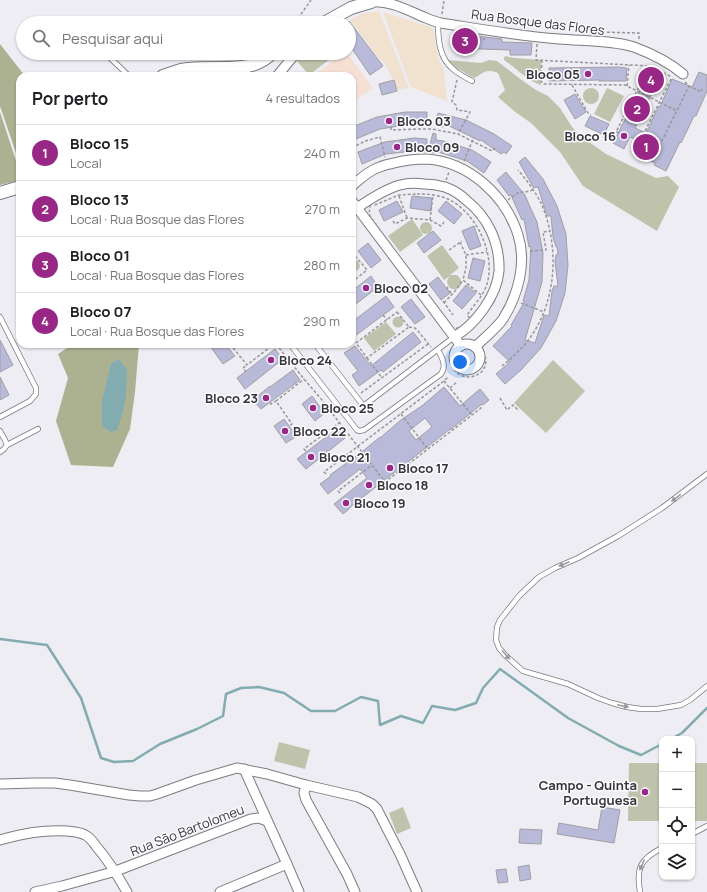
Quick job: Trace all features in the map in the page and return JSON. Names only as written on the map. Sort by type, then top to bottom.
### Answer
[{"type":"street","name":"Rua Bosque das Flores","points":[[372,1],[395,5],[440,20],[518,35],[615,43],[634,48],[672,66],[682,77]]},
{"type":"street","points":[[337,16],[351,8],[372,1]]},
{"type":"street","points":[[175,72],[188,69],[238,68],[256,64],[263,60]]},
{"type":"street","points":[[280,72],[290,60]]},
{"type":"street","points":[[356,183],[378,167],[398,162],[412,160],[442,162],[456,167],[476,178],[494,193],[508,213],[518,235],[521,256],[520,278],[514,297],[502,320],[479,347],[480,358],[477,366],[466,370],[459,367],[455,360],[455,352],[457,349],[456,343],[356,205]]},
{"type":"street","points":[[356,204],[399,185],[409,183],[433,184],[458,193],[472,204],[483,217],[494,236],[499,273],[495,288],[488,302],[456,343]]},
{"type":"street","points":[[0,193],[16,188]]},
{"type":"street","points":[[456,343],[479,347]]},
{"type":"street","points":[[0,784],[55,783],[128,795],[150,796],[237,768],[358,797],[372,804],[378,809],[416,892]]},
{"type":"street","points":[[244,770],[299,892]]},
{"type":"street","points":[[306,785],[304,793],[306,800],[347,874],[355,892]]},
{"type":"street","name":"Rua São Bartolomeu","points":[[35,892],[116,871],[251,819],[259,818],[267,821]]},
{"type":"street","points":[[0,840],[22,834],[44,831],[80,832],[85,834],[92,840],[116,871],[128,892]]},
{"type":"street","points":[[220,892],[287,864]]},
{"type":"lane","points":[[440,20],[438,35],[443,58],[453,70],[472,81]]},
{"type":"lane","points":[[112,60],[125,72]]},
{"type":"lane","points":[[0,317],[36,388],[36,394],[30,401],[0,417]]},
{"type":"lane","points":[[318,348],[364,405],[438,350],[456,343]]},
{"type":"lane","points":[[293,348],[359,431],[364,430],[441,374],[443,371],[444,361],[438,350]]},
{"type":"lane","points":[[0,452],[4,450],[7,445],[38,429]]},
{"type":"lane","points":[[0,431],[7,445]]},
{"type":"lane","points":[[707,474],[662,508],[618,536],[539,577],[519,596],[500,620],[497,627],[496,640],[499,648],[522,671],[568,684],[598,698],[627,707],[657,709],[681,705],[690,700],[707,686]]},
{"type":"lane","points":[[695,832],[707,826]]},
{"type":"lane","points":[[640,892],[640,866],[646,857],[659,849]]},
{"type":"path","points":[[300,16],[310,0]]},
{"type":"path","points":[[440,20],[444,0]]},
{"type":"path","points":[[542,60],[542,83],[544,84],[625,85],[677,111]]},
{"type":"path","points":[[626,86],[629,65]]},
{"type":"path","points":[[618,133],[616,132],[650,66]]},
{"type":"path","points":[[640,144],[639,143],[654,116],[672,77]]},
{"type":"path","points":[[682,77],[689,86],[701,92],[702,89]]},
{"type":"path","points":[[457,78],[452,102],[456,105],[457,110],[470,112],[458,134]]},
{"type":"path","points":[[572,85],[588,114],[591,115]]},
{"type":"path","points":[[658,153],[656,153],[685,97],[689,86]]},
{"type":"path","points":[[391,127],[391,130],[432,129],[458,134],[492,151],[495,148]]},
{"type":"path","points":[[356,146],[380,137],[385,161]]},
{"type":"path","points":[[462,165],[474,137]]},
{"type":"path","points":[[502,366],[513,357],[531,336],[539,323],[544,312],[551,286],[553,271],[550,231],[542,204],[518,170]]},
{"type":"path","points":[[507,201],[519,192],[533,190]]},
{"type":"path","points":[[399,195],[407,218]]},
{"type":"path","points":[[399,195],[433,195],[450,200],[462,208],[482,234],[489,264],[486,287],[467,315],[471,319],[463,326],[452,329],[370,216],[370,205],[373,202],[375,205],[399,195]]},
{"type":"path","points":[[430,220],[433,195]]},
{"type":"path","points":[[393,220],[395,224],[407,218],[430,220],[442,226],[444,222]]},
{"type":"path","points":[[526,251],[546,250],[543,232],[550,231]]},
{"type":"path","points":[[449,250],[461,242],[466,255],[466,267],[463,280],[456,292],[443,302],[452,315]]},
{"type":"path","points":[[466,255],[487,252]]},
{"type":"path","points":[[356,257],[367,270],[356,278],[358,281]]},
{"type":"path","points":[[463,280],[481,295]]},
{"type":"path","points":[[448,287],[447,288],[452,294]]},
{"type":"path","points":[[522,297],[521,303],[544,312]]},
{"type":"path","points":[[367,358],[409,327],[398,312],[356,342],[367,358],[382,378]]},
{"type":"path","points":[[383,315],[386,320]]},
{"type":"path","points":[[456,343],[451,360],[452,366],[455,372],[466,377],[475,376],[482,371],[485,366],[485,359],[479,347]]},
{"type":"path","points":[[361,394],[428,344]]},
{"type":"path","points":[[233,348],[247,365]]},
{"type":"path","points":[[246,372],[243,368],[270,348]]},
{"type":"path","points":[[326,474],[324,472],[411,406],[434,391],[447,378],[444,374]]},
{"type":"path","points":[[270,403],[271,404],[276,401],[304,379]]},
{"type":"path","points":[[444,381],[472,415]]},
{"type":"path","points":[[450,388],[457,382]]},
{"type":"path","points":[[500,398],[507,410],[513,405],[519,411]]},
{"type":"path","points":[[276,401],[292,424],[290,425]]},
{"type":"path","points":[[401,414],[428,449]]},
{"type":"path","points":[[306,451],[304,449],[339,423]]},
{"type":"path","points":[[340,493],[338,491],[372,465]]},
{"type":"shaded area","points":[[379,11],[409,88],[398,90],[384,62],[382,62],[356,28],[356,17],[362,14]]},
{"type":"shaded area","points":[[383,12],[433,28],[438,58],[444,70],[447,101],[411,87]]},
{"type":"shaded area","points":[[334,60],[352,60],[373,88],[356,100],[356,72],[318,72]]},
{"type":"green space","points":[[0,44],[22,72],[16,72],[16,153],[0,106]]},
{"type":"green space","points":[[505,56],[541,60],[541,85],[526,77],[504,60]]},
{"type":"green space","points":[[329,60],[313,72],[306,72],[297,61]]},
{"type":"green space","points":[[448,60],[481,63],[489,60],[497,61],[536,90],[548,96],[560,108],[572,127],[582,137],[606,154],[656,178],[668,176],[679,187],[657,231],[583,186],[560,152],[531,123],[498,97],[505,90],[498,73],[487,71],[474,78],[455,67]]},
{"type":"green space","points":[[588,88],[594,88],[599,93],[597,102],[594,104],[588,104],[583,99],[583,93]]},
{"type":"green space","points":[[607,88],[624,96],[610,122],[594,114]]},
{"type":"green space","points":[[0,112],[16,161],[16,181],[0,185]]},
{"type":"green space","points":[[412,219],[423,235],[400,252],[388,236]]},
{"type":"green space","points":[[424,222],[428,222],[432,228],[428,234],[424,234],[420,230],[420,226]]},
{"type":"green space","points":[[442,245],[459,268],[450,275],[457,275],[460,279],[461,285],[459,288],[450,288],[447,281],[450,276],[444,280],[427,256]]},
{"type":"green space","points":[[356,260],[358,261],[360,266],[356,271]]},
{"type":"green space","points":[[398,316],[402,318],[404,322],[402,326],[398,328],[394,326],[392,322],[394,318]]},
{"type":"green space","points":[[386,322],[396,334],[374,351],[364,338]]},
{"type":"green space","points":[[67,348],[139,348],[130,429],[113,467],[71,465],[56,421],[68,378],[58,354]]},
{"type":"green space","points":[[553,360],[585,391],[546,433],[514,403]]},
{"type":"green space","points":[[279,742],[310,750],[305,769],[274,761]]},
{"type":"green space","name":"Campo - Quinta Portuguesa","points":[[629,763],[659,763],[659,821],[628,821]]},
{"type":"green space","points":[[695,763],[707,763],[707,821],[695,821]]},
{"type":"green space","points":[[403,807],[411,828],[397,834],[389,813]]},
{"type":"water","points":[[119,359],[127,370],[126,396],[117,430],[111,432],[102,426],[102,401],[111,364]]},
{"type":"building","points":[[356,30],[383,66],[370,75],[356,54]]},
{"type":"building","points":[[455,35],[502,39],[502,42],[532,43],[531,55],[510,55],[510,50],[454,48]]},
{"type":"building","points":[[549,68],[627,68],[626,81],[549,81]]},
{"type":"building","points":[[651,68],[662,73],[635,128],[646,133],[659,106],[660,107],[672,79],[692,87],[699,72],[707,75],[707,91],[696,116],[694,116],[666,171],[654,165],[655,163],[636,154],[641,142],[630,137],[624,149],[613,143],[641,88],[644,79]]},
{"type":"building","points":[[394,80],[397,91],[382,95],[379,84]]},
{"type":"building","points":[[575,94],[586,112],[575,119],[564,100]]},
{"type":"building","points":[[405,112],[427,112],[427,125],[406,125],[380,129],[356,139],[356,125],[377,117]]},
{"type":"building","points":[[438,113],[466,120],[494,134],[512,146],[506,154],[504,152],[501,154],[481,140],[480,141],[445,124],[443,127],[435,125]]},
{"type":"building","points":[[590,116],[609,124],[604,135],[585,126]]},
{"type":"building","points":[[433,133],[436,134],[436,140],[472,150],[491,162],[484,173],[467,161],[435,151],[435,153],[428,152]]},
{"type":"building","points":[[414,138],[427,139],[427,152],[414,151],[386,154],[362,164],[358,152],[385,142]]},
{"type":"building","points":[[525,157],[543,179],[557,206],[566,234],[568,265],[565,293],[556,321],[541,348],[521,370],[505,384],[496,374],[510,362],[493,346],[512,326],[511,325],[525,301],[523,301],[529,280],[531,246],[529,247],[524,219],[522,220],[511,195],[509,196],[497,180],[506,172],[525,195],[537,222],[543,253],[542,282],[525,340],[535,343],[544,315],[549,316],[554,286],[558,286],[555,262],[556,255],[558,254],[553,237],[551,216],[547,216],[538,187],[534,188],[519,162]]},
{"type":"building","points":[[412,196],[432,198],[431,211],[410,208]]},
{"type":"building","points":[[397,201],[403,212],[384,221],[379,210]]},
{"type":"building","points":[[446,201],[462,214],[454,224],[438,211]]},
{"type":"building","points":[[474,226],[481,246],[470,250],[462,231]]},
{"type":"building","points":[[433,231],[441,240],[424,253],[417,243]]},
{"type":"building","points":[[368,243],[381,260],[371,268],[358,251]]},
{"type":"building","points":[[473,258],[485,261],[480,281],[468,278]]},
{"type":"building","name":"Bloco 02","points":[[371,276],[378,287],[356,304],[356,288]]},
{"type":"building","points":[[438,277],[450,293],[441,300],[429,284]]},
{"type":"building","points":[[466,285],[476,293],[462,309],[453,301]]},
{"type":"building","points":[[386,296],[394,307],[356,335],[356,319]]},
{"type":"building","points":[[411,299],[425,317],[415,324],[401,307]]},
{"type":"building","points":[[413,332],[421,342],[383,372],[381,370],[359,386],[352,375],[358,371],[344,353],[356,347],[371,366]]},
{"type":"building","points":[[0,340],[13,365],[0,372]]},
{"type":"building","points":[[211,348],[228,348],[235,356],[223,364]]},
{"type":"building","points":[[275,349],[283,359],[245,389],[237,378]]},
{"type":"building","points":[[293,370],[300,380],[261,409],[253,400]]},
{"type":"building","points":[[0,377],[9,395],[0,400]]},
{"type":"building","points":[[444,387],[460,406],[480,389],[489,400],[343,514],[334,504],[367,478],[360,469],[328,494],[320,484],[401,420],[423,405]],"holes":[[[425,418],[432,427],[416,440],[409,431]]]},
{"type":"building","name":"Bloco 25","points":[[312,396],[320,407],[321,406],[326,412],[315,421],[302,404]]},
{"type":"building","name":"Bloco 22","points":[[284,419],[297,436],[286,443],[274,426]]},
{"type":"building","points":[[338,428],[345,438],[306,469],[297,459]]},
{"type":"building","points":[[602,807],[620,810],[614,843],[557,834],[559,823],[598,830]]},
{"type":"building","points":[[520,829],[542,830],[541,844],[519,843]]},
{"type":"building","points":[[529,865],[531,879],[520,881],[518,867]]},
{"type":"building","points":[[506,869],[508,882],[498,883],[496,870]]},
{"type":"waterway","points":[[0,639],[47,645],[81,698],[101,758],[114,762],[133,761],[160,744],[197,729],[223,716],[226,694],[241,688],[259,687],[284,693],[311,711],[335,711],[361,697],[378,701],[380,725],[401,716],[423,723],[432,706],[455,710],[476,703],[483,688],[500,669],[568,718],[619,746],[641,755],[659,746]]},
{"type":"waterway","points":[[676,736],[682,733],[707,708]]},
{"type":"place","name":"Bloco 01","points":[[465,41]]},
{"type":"place","name":"Bloco 05","points":[[588,74]]},
{"type":"place","name":"Bloco 07","points":[[651,80]]},
{"type":"place","name":"Bloco 13","points":[[637,109]]},
{"type":"place","name":"Bloco 03","points":[[389,121]]},
{"type":"place","name":"Bloco 16","points":[[624,136]]},
{"type":"place","name":"Bloco 09","points":[[397,147]]},
{"type":"place","name":"Bloco 15","points":[[646,147]]},
{"type":"place","name":"Bloco 02","points":[[366,288]]},
{"type":"place","name":"Bloco 24","points":[[271,360]]},
{"type":"place","name":"Bloco 23","points":[[266,398]]},
{"type":"place","name":"Bloco 25","points":[[313,408]]},
{"type":"place","name":"Bloco 22","points":[[285,431]]},
{"type":"place","name":"Bloco 21","points":[[311,457]]},
{"type":"place","name":"Bloco 17","points":[[390,468]]},
{"type":"place","name":"Bloco 18","points":[[369,485]]},
{"type":"place","name":"Bloco 19","points":[[346,503]]},
{"type":"place","name":"Campo - Quinta Portuguesa","points":[[645,792]]}]
